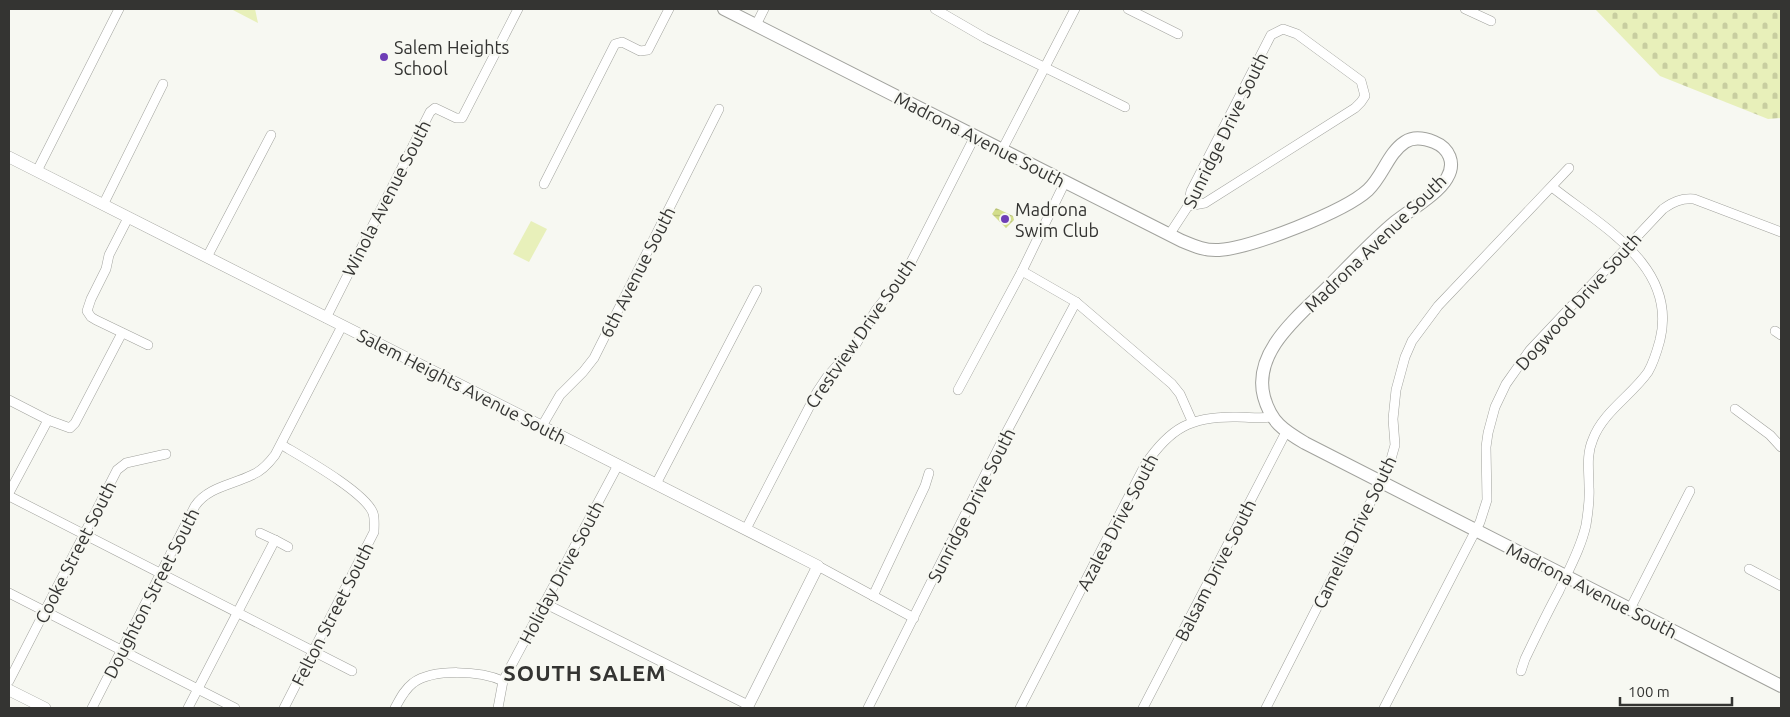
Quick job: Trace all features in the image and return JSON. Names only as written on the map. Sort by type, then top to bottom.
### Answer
[{"type":"main road","name":"Madrona Avenue South","points":[[724,9],[1170,235],[1208,250],[1238,247],[1310,222],[1353,200],[1373,185],[1394,152],[1408,140],[1414,138],[1428,140],[1441,146],[1449,154],[1451,160],[1450,172],[1442,185],[1394,223],[1364,251],[1302,313],[1274,346],[1268,356],[1262,379],[1265,399],[1272,417],[1286,432],[1781,686]]},
{"type":"street","points":[[37,171],[119,9]]},
{"type":"street","name":"Winola Avenue South","points":[[326,318],[430,112],[436,108],[459,118],[464,115],[518,9]]},
{"type":"street","points":[[544,184],[615,44],[622,42],[640,51],[648,50],[669,9]]},
{"type":"street","points":[[756,25],[764,9]]},
{"type":"street","points":[[935,9],[985,38],[1125,107]]},
{"type":"street","points":[[1002,150],[1075,9]]},
{"type":"street","points":[[1128,9],[1178,34]]},
{"type":"street","points":[[1465,9],[1490,21]]},
{"type":"street","name":"Sunridge Drive South","points":[[1170,235],[1188,206],[1191,191],[1272,35],[1284,29],[1297,34],[1362,81],[1365,96],[1355,108],[1205,203],[1188,206]]},
{"type":"street","points":[[103,205],[163,84]]},
{"type":"street","name":"6th Avenue South","points":[[542,426],[560,395],[594,358],[719,109]]},
{"type":"street","points":[[207,257],[271,135]]},
{"type":"street","name":"Crestview Drive South","points":[[746,529],[817,392],[827,377],[852,348],[876,310],[906,272],[975,136]]},
{"type":"street","name":"Salem Heights Avenue South","points":[[9,157],[746,529],[914,618]]},
{"type":"street","name":"Camellia Drive South","points":[[1266,708],[1382,482],[1393,455],[1395,445],[1393,419],[1396,390],[1405,357],[1412,342],[1438,306],[1569,168]]},
{"type":"street","points":[[958,390],[1022,271],[1065,182]]},
{"type":"street","points":[[1521,671],[1525,659],[1576,556],[1586,524],[1589,505],[1588,460],[1593,438],[1603,421],[1648,372],[1653,362],[1662,330],[1661,301],[1649,272],[1639,258],[1628,247],[1552,187]]},
{"type":"street","name":"Dogwood Drive South","points":[[1384,708],[1476,531],[1486,507],[1486,447],[1495,407],[1506,384],[1530,350],[1663,209],[1671,203],[1685,198],[1694,199],[1781,232]]},
{"type":"street","points":[[128,218],[109,255],[106,269],[87,311],[96,320],[148,345]]},
{"type":"street","points":[[1022,271],[1076,302],[1172,384],[1180,394],[1192,421]]},
{"type":"street","points":[[656,484],[757,290]]},
{"type":"street","name":"Sunridge Drive South","points":[[868,708],[1006,434],[1076,302]]},
{"type":"street","name":"Doughton Street South","points":[[92,708],[199,500],[211,491],[261,470],[275,455],[282,445],[342,326]]},
{"type":"street","points":[[9,400],[48,420],[70,428],[75,423],[122,333]]},
{"type":"street","points":[[1735,409],[1770,435],[1781,447]]},
{"type":"street","name":"Azalea Drive South","points":[[1020,708],[1145,465],[1162,442],[1192,421],[1226,417],[1264,419],[1272,417]]},
{"type":"street","points":[[48,420],[9,495],[237,614],[352,671]]},
{"type":"street","name":"Balsam Drive South","points":[[1143,708],[1286,432]]},
{"type":"street","name":"Felton Street South","points":[[282,445],[325,470],[351,490],[372,511],[375,522],[374,532],[284,708]]},
{"type":"street","name":"Cooke Street South","points":[[9,681],[116,470],[126,463],[166,454]]},
{"type":"street","name":"Holiday Drive South","points":[[498,708],[503,681],[618,465]]},
{"type":"street","points":[[872,596],[925,486],[929,473]]},
{"type":"street","points":[[1630,609],[1690,491]]},
{"type":"street","points":[[260,533],[288,547]]},
{"type":"street","points":[[188,708],[275,540]]},
{"type":"street","points":[[544,603],[748,707],[818,566]]},
{"type":"street","points":[[1749,569],[1781,586]]},
{"type":"street","points":[[9,593],[235,708]]},
{"type":"street","points":[[395,708],[406,690],[421,679],[450,672],[484,675],[503,681]]},
{"type":"street","points":[[9,690],[45,708]]},
{"type":"green space","points":[[231,9],[255,9],[258,23]]},
{"type":"green space","points":[[1595,9],[1781,9],[1781,118],[1768,119],[1660,76]]},
{"type":"green space","points":[[531,221],[547,229],[529,262],[513,254]]},
{"type":"shaded area","name":"Madrona Swim Club","points":[[996,208],[1013,216],[1014,220],[1006,228],[992,214]]},
{"type":"place","name":"Salem Heights School","points":[[384,57]]},
{"type":"place","name":"Madrona Swim Club","points":[[1005,219]]},
{"type":"district","name":"SOUTH SALEM","points":[[585,672]]}]
